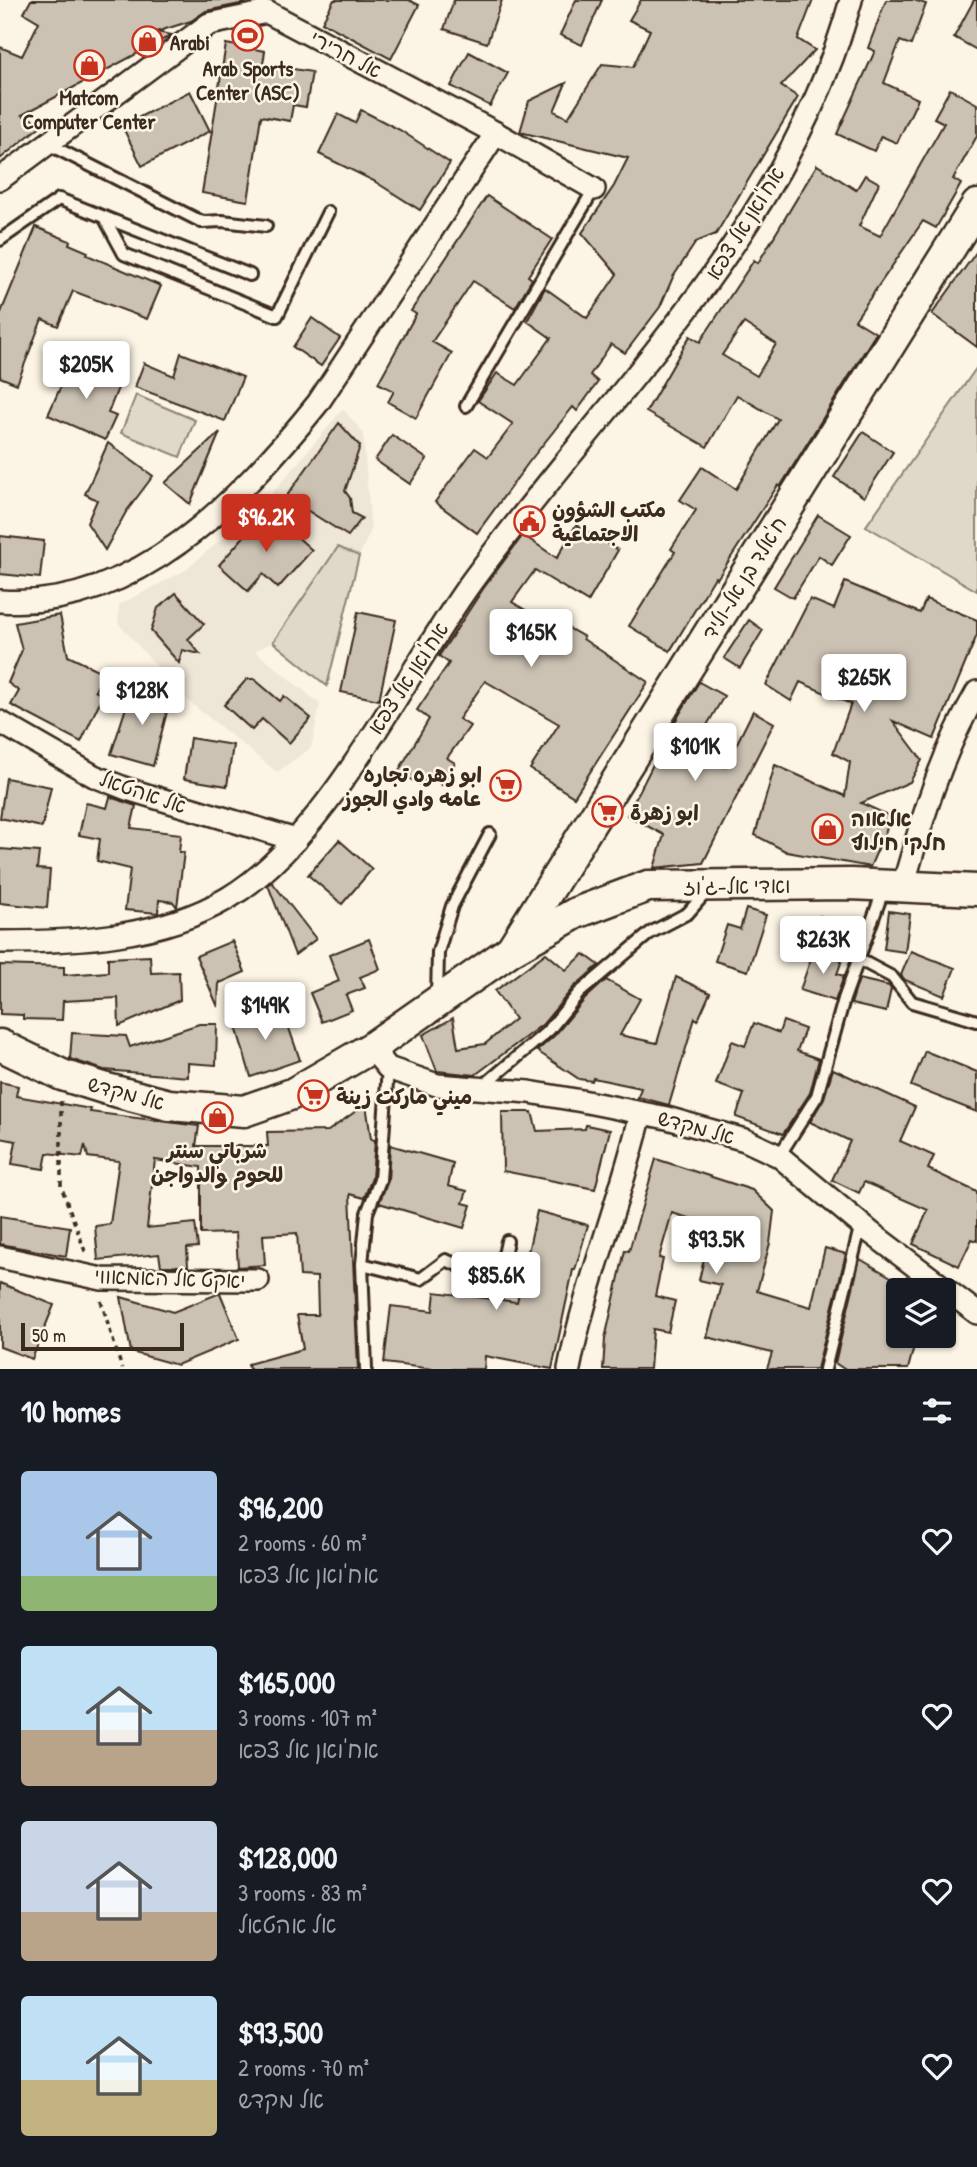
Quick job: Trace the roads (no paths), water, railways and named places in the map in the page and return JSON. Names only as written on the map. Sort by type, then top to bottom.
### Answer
[{"type":"main road","name":"ח'אלד בן אל-וליד","points":[[511,950],[977,205]]},
{"type":"main road","name":"ואדי אל-ג'וז","points":[[511,950],[576,913],[648,886],[894,886],[977,890]]},
{"type":"main road","name":"אל מקדש","points":[[0,1045],[62,1075],[169,1105],[244,1111],[379,1058],[436,1003],[511,950]]},
{"type":"street","name":"אח'ואן אל צפא","points":[[0,942],[97,938],[141,930],[186,917],[227,899],[263,873],[296,840],[342,779],[472,582],[681,320],[730,253],[800,130],[827,70],[851,0]]},
{"type":"street","name":"אל חרירי","points":[[0,179],[209,24],[267,6],[594,189]]},
{"type":"street","points":[[0,601],[24,603],[63,596],[101,585],[144,567],[187,537],[237,494],[284,444],[317,403],[496,133]]},
{"type":"street","points":[[894,886],[961,719],[977,692]]},
{"type":"street","name":"אל אהטאל","points":[[0,722],[94,776],[127,789],[296,840]]},
{"type":"street","name":"אל מקדש","points":[[379,1058],[437,1085],[528,1093],[641,1113],[745,1140],[779,1156],[977,1313]]},
{"type":"street","points":[[569,1369],[586,1294],[626,1178],[641,1113]]},
{"type":"street","name":"יאקט אל האמאווי","points":[[0,1257],[94,1278],[175,1282],[258,1280]]},
{"type":"lane","points":[[48,145],[202,222],[222,221],[266,226]]},
{"type":"lane","points":[[466,406],[594,189]]},
{"type":"lane","points":[[0,240],[59,199],[250,275]]},
{"type":"lane","points":[[104,217],[124,254],[277,316],[328,212]]},
{"type":"lane","points":[[436,1003],[438,952],[452,906],[490,834]]},
{"type":"lane","points":[[779,1156],[817,1097],[858,959],[894,886]]},
{"type":"lane","points":[[481,1089],[549,1030],[579,993],[650,933],[688,913],[712,887]]},
{"type":"lane","points":[[858,959],[892,977],[912,1002],[977,1021]]},
{"type":"lane","points":[[366,1369],[362,1264],[367,1213],[380,1180],[379,1058]]},
{"type":"lane","points":[[825,1369],[862,1224]]},
{"type":"lane","points":[[362,1264],[421,1279],[446,1260],[498,1283],[507,1241]]},
{"type":"place","name":"Arab Sports Center (ASC)","points":[[248,36]]},
{"type":"place","name":"Arabi","points":[[147,42]]},
{"type":"place","name":"Matcom Computer Center","points":[[89,65]]},
{"type":"place","name":"مكتب الشؤون الاجتماعية","points":[[529,521]]},
{"type":"place","name":"ابو زهره تجاره عامه وادي الجوز","points":[[505,786]]},
{"type":"place","name":"ابو زهرة","points":[[607,812]]},
{"type":"place","name":"אלאוה חלקי חילוף","points":[[828,830]]},
{"type":"place","name":"ميني ماركت زينة","points":[[313,1096]]},
{"type":"place","name":"شرباتي سنتر للحوم والدواجن","points":[[217,1118]]}]
